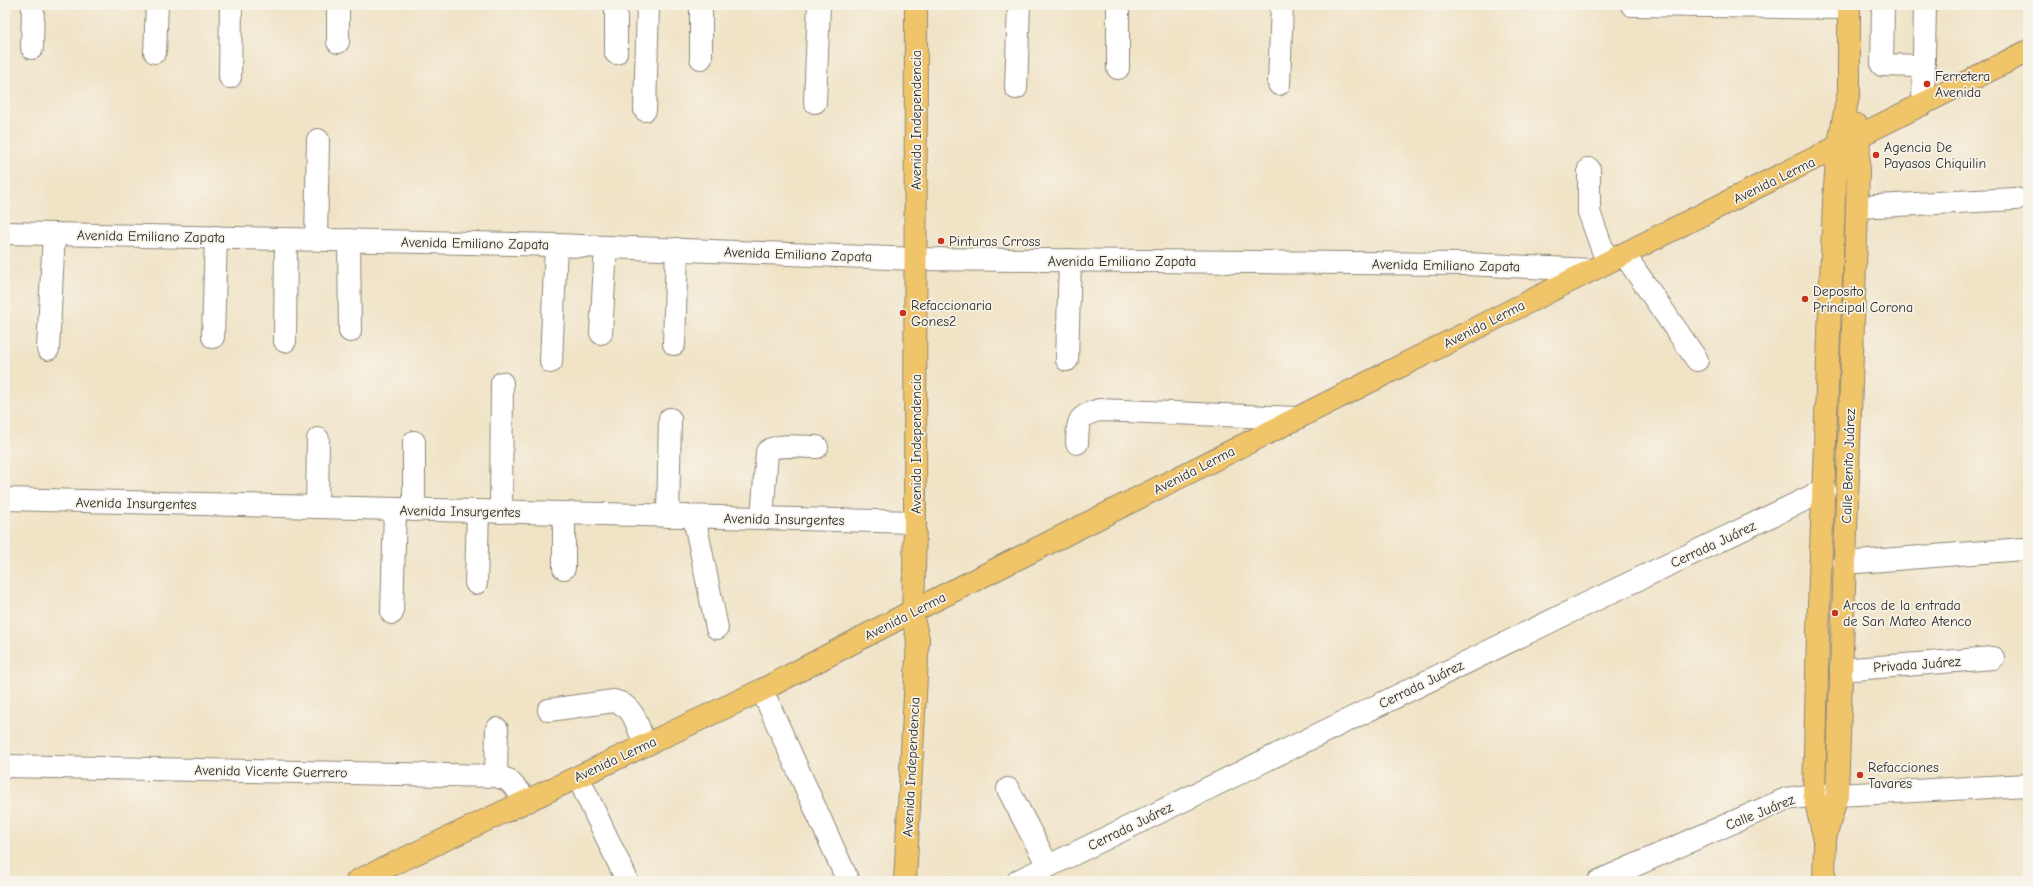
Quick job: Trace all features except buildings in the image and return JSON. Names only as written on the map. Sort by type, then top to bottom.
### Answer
[{"type":"main road","name":"Avenida Independencia","points":[[905,881],[915,623],[916,5]]},
{"type":"main road","name":"Calle Benito Juárez","points":[[1824,881],[1824,840],[1814,795],[1818,632],[1838,148],[1849,91],[1850,7]]},
{"type":"main road","name":"Avenida Lerma","points":[[357,881],[645,745],[766,699],[915,623],[1297,418],[1838,148],[2028,51]]},
{"type":"main road","name":"Calle Benito Juárez","points":[[1824,840],[1837,795],[1857,207],[1859,136],[1849,91]]},
{"type":"street","points":[[32,48],[33,5]]},
{"type":"street","points":[[155,52],[158,5]]},
{"type":"street","points":[[230,77],[231,5]]},
{"type":"street","points":[[338,5],[338,42]]},
{"type":"street","points":[[616,5],[616,53]]},
{"type":"street","points":[[645,110],[648,5]]},
{"type":"street","points":[[701,5],[701,58]]},
{"type":"street","points":[[816,102],[819,5]]},
{"type":"street","points":[[1016,88],[1019,5]]},
{"type":"street","points":[[1118,5],[1118,68]]},
{"type":"street","points":[[1279,84],[1282,5]]},
{"type":"street","points":[[1632,5],[1850,7]]},
{"type":"street","points":[[1883,5],[1882,65],[1924,66]]},
{"type":"street","points":[[1923,104],[1925,5]]},
{"type":"street","points":[[316,239],[318,140]]},
{"type":"street","points":[[1589,169],[1589,212],[1608,262],[1697,360]]},
{"type":"street","points":[[1857,207],[2016,199]]},
{"type":"street","name":"Avenida Emiliano Zapata","points":[[5,232],[556,245],[916,259],[1466,264],[1608,262]]},
{"type":"street","points":[[48,349],[54,234]]},
{"type":"street","points":[[213,337],[216,237]]},
{"type":"street","points":[[285,341],[286,239]]},
{"type":"street","points":[[349,240],[350,331]]},
{"type":"street","points":[[551,362],[556,245]]},
{"type":"street","points":[[601,333],[606,247]]},
{"type":"street","points":[[674,344],[677,249]]},
{"type":"street","points":[[1067,360],[1070,260]]},
{"type":"street","points":[[501,512],[502,383]]},
{"type":"street","points":[[1077,443],[1078,422],[1085,414],[1099,410],[1297,418]]},
{"type":"street","points":[[668,516],[670,419]]},
{"type":"street","points":[[317,507],[318,439]]},
{"type":"street","points":[[392,614],[404,509],[414,442]]},
{"type":"street","points":[[762,518],[765,460],[769,449],[777,446],[817,446]]},
{"type":"street","name":"Cerrada Juárez","points":[[1018,881],[1584,605],[1824,490]]},
{"type":"street","name":"Avenida Insurgentes","points":[[5,499],[915,522]]},
{"type":"street","points":[[476,583],[478,511]]},
{"type":"street","points":[[564,513],[564,568]]},
{"type":"street","points":[[694,517],[717,628]]},
{"type":"street","points":[[1844,563],[2023,549]]},
{"type":"street","points":[[1818,632],[1842,632]]},
{"type":"street","name":"Privada Juárez","points":[[1841,670],[1993,658]]},
{"type":"street","points":[[766,699],[848,881]]},
{"type":"street","points":[[549,710],[614,701],[624,703],[631,710],[645,745]]},
{"type":"street","points":[[496,776],[497,728]]},
{"type":"street","name":"Avenida Vicente Guerrero","points":[[5,766],[496,776],[508,780],[528,801]]},
{"type":"street","points":[[578,777],[626,878]]},
{"type":"street","name":"Calle Juárez","points":[[1600,881],[1786,799],[1814,795],[2028,785]]},
{"type":"street","points":[[1008,789],[1048,866]]},
{"type":"place","name":"Ferretera Avenida","points":[[1927,84]]},
{"type":"place","name":"Agencia De Payasos Chiquilin","points":[[1876,155]]},
{"type":"place","name":"Pinturas Crross","points":[[941,241]]},
{"type":"place","name":"Deposito Principal Corona","points":[[1805,299]]},
{"type":"place","name":"Refaccionaria Gones2","points":[[903,313]]},
{"type":"place","name":"Arcos de la entrada de San Mateo Atenco","points":[[1835,613]]},
{"type":"place","name":"Refacciones Tavares","points":[[1860,775]]}]
